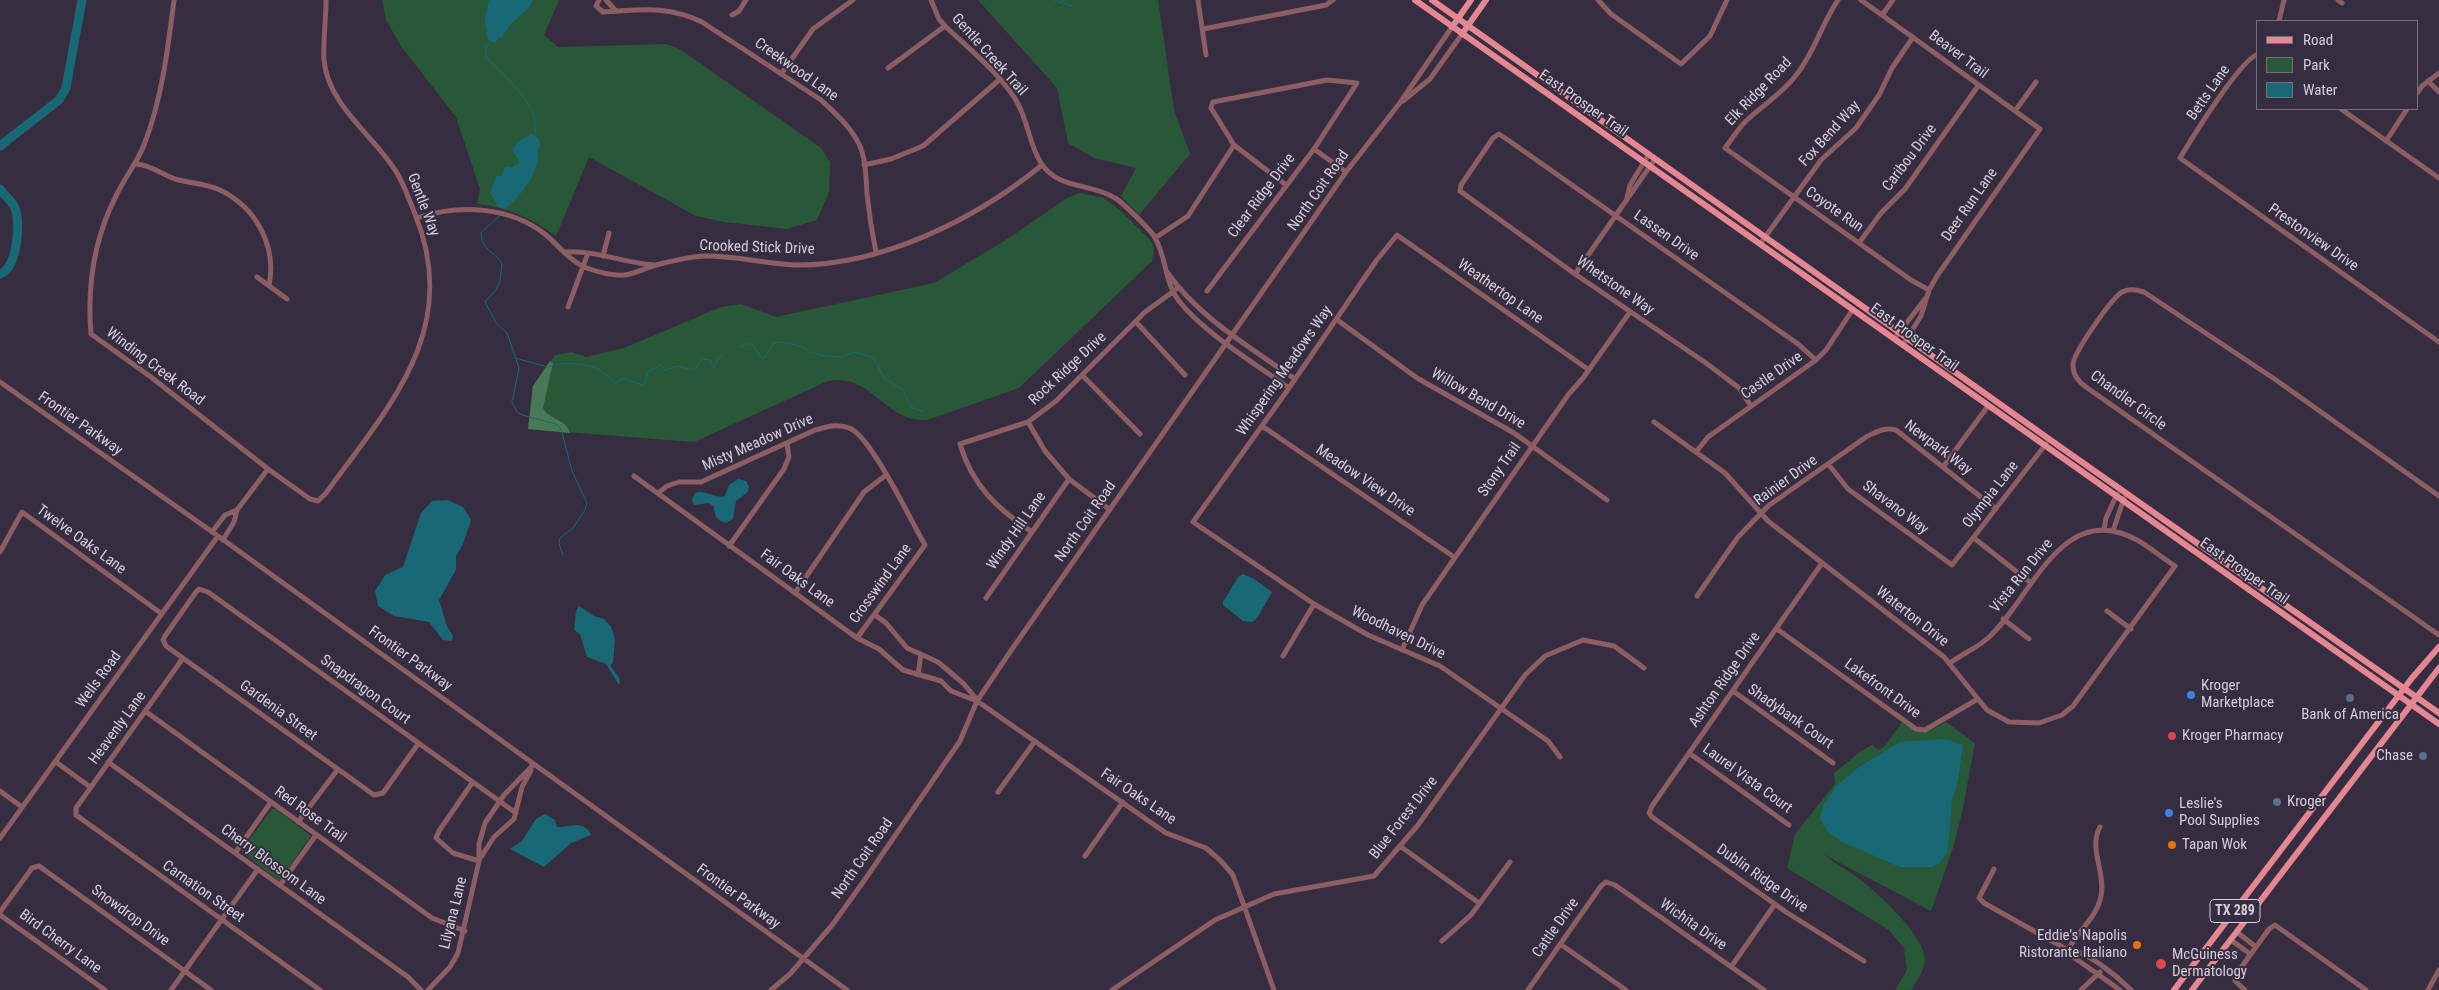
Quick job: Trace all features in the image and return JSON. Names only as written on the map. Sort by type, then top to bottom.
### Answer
[{"type":"main road","name":"East Prosper Trail","points":[[1415,0],[2398,697],[2439,724]]},
{"type":"main road","name":"East Prosper Trail","points":[[1432,0],[1766,236],[1802,264],[2049,440],[2439,713]]},
{"type":"main road","name":"North Coit Road","points":[[1452,27],[1471,0]]},
{"type":"main road","name":"North Coit Road","points":[[1462,34],[1486,0]]},
{"type":"main road","points":[[2292,622],[2298,614]]},
{"type":"main road","name":"TX 289","points":[[2174,990],[2439,646]]},
{"type":"main road","name":"TX 289","points":[[2192,990],[2439,668]]},
{"type":"main road","points":[[2281,851],[2292,859]]},
{"type":"street","name":"Winding Creek Road","points":[[174,0],[154,115],[136,164],[117,194],[104,222],[96,247],[91,271],[91,334],[150,377],[268,470],[310,500],[318,501]]},
{"type":"street","name":"Gentle Way","points":[[318,501],[326,493],[398,394],[414,361],[426,322],[430,281],[424,235],[396,171],[346,110],[330,86],[324,61],[326,0]]},
{"type":"street","name":"Creekwood Lane","points":[[599,0],[596,6],[604,12],[661,9],[682,12],[702,22],[836,113],[850,128],[860,145],[876,252]]},
{"type":"street","points":[[606,0],[617,11]]},
{"type":"street","points":[[732,15],[738,11],[746,0]]},
{"type":"street","points":[[781,74],[813,29],[853,0]]},
{"type":"street","name":"Gentle Creek Trail","points":[[931,0],[939,19],[1014,97],[1025,118],[1042,164]]},
{"type":"street","points":[[1198,0],[1206,55]]},
{"type":"street","points":[[1203,29],[1333,0]]},
{"type":"street","points":[[1598,0],[1611,14],[1681,64],[1710,36],[1727,0]]},
{"type":"street","name":"Elk Ridge Road","points":[[1725,148],[1745,122],[1777,96],[1797,74],[1812,51],[1825,21],[1838,0]]},
{"type":"street","name":"Beaver Trail","points":[[1861,0],[2040,129]]},
{"type":"street","points":[[1882,15],[1893,0]]},
{"type":"street","points":[[2279,20],[2284,0]]},
{"type":"street","points":[[888,68],[945,26]]},
{"type":"street","name":"North Coit Road","points":[[771,990],[790,974],[833,924],[960,741],[977,701],[1109,509],[1346,172],[1399,104],[1452,27]]},
{"type":"street","name":"North Coit Road","points":[[1399,104],[1430,79],[1462,34]]},
{"type":"street","name":"Fox Bend Way","points":[[1760,244],[1821,160],[1856,128],[1913,37]]},
{"type":"street","name":"Betts Lane","points":[[2184,152],[2249,59],[2256,55]]},
{"type":"street","points":[[2419,91],[2428,81],[2439,74]]},
{"type":"street","points":[[864,165],[891,159],[922,146],[999,80]]},
{"type":"street","points":[[1286,185],[1234,146],[1211,108],[1213,102],[1327,80],[1357,83],[1314,149]]},
{"type":"street","points":[[2428,81],[2439,92]]},
{"type":"street","points":[[2015,111],[2036,82]]},
{"type":"street","name":"Caribou Drive","points":[[1859,243],[1881,213],[1905,189],[1978,86]]},
{"type":"street","points":[[2342,110],[2439,178]]},
{"type":"street","points":[[2386,141],[2406,110]]},
{"type":"street","name":"Deer Run Lane","points":[[1903,345],[1921,316],[1929,290],[1947,261],[2040,129]]},
{"type":"street","name":"Lassen Drive","points":[[1460,191],[1461,186],[1493,138],[1499,134],[1798,344],[1816,360]]},
{"type":"street","points":[[1155,238],[1188,216],[1234,146]]},
{"type":"street","name":"Coyote Run","points":[[1725,148],[1911,280],[1929,290]]},
{"type":"street","name":"Clear Ridge Drive","points":[[1207,291],[1245,239],[1259,225],[1286,185],[1314,149],[1346,172]]},
{"type":"street","name":"Prestonview Drive","points":[[2184,152],[2180,158],[2206,178],[2439,342]]},
{"type":"street","points":[[1627,199],[1630,185],[1649,154]]},
{"type":"street","points":[[1575,274],[1655,159]]},
{"type":"street","points":[[136,164],[146,164],[173,178],[219,190],[244,207],[258,223],[271,250],[272,273],[269,286]]},
{"type":"street","points":[[1042,164],[1055,176],[1070,184],[1103,192],[1116,198],[1155,238],[1172,291],[1197,320],[1289,388]]},
{"type":"street","name":"Crooked Stick Drive","points":[[584,268],[622,275],[657,265],[705,256],[794,265],[843,261],[876,252],[947,226],[1012,189],[1042,164]]},
{"type":"street","name":"Whetstone Way","points":[[1460,191],[1739,388],[1751,406]]},
{"type":"street","points":[[417,218],[464,209],[495,212],[529,225],[566,252],[584,268]]},
{"type":"street","points":[[603,256],[609,233]]},
{"type":"street","name":"Whispering Meadows Way","points":[[1193,522],[1397,235]]},
{"type":"street","name":"Weathertop Lane","points":[[1397,235],[1589,370]]},
{"type":"street","name":"Crooked Stick Drive","points":[[566,252],[578,251],[639,264],[657,265]]},
{"type":"street","points":[[568,307],[588,253]]},
{"type":"street","points":[[1164,267],[1178,288],[1199,310],[1295,379]]},
{"type":"street","points":[[257,277],[287,299]]},
{"type":"street","name":"Rock Ridge Drive","points":[[1032,532],[993,502],[966,466],[960,444],[1028,422],[1056,401],[1136,322],[1178,288]]},
{"type":"street","name":"Chandler Circle","points":[[2439,496],[2284,386],[2144,292],[2129,289],[2117,296],[2074,357],[2074,372],[2079,382],[2086,388],[2439,635]]},
{"type":"street","name":"Deer Run Lane","points":[[1894,339],[1926,299]]},
{"type":"street","name":"Castle Drive","points":[[1696,452],[1708,437],[1816,360],[1826,350],[1853,309]]},
{"type":"street","name":"Stony Trail","points":[[1402,650],[1422,605],[1454,557],[1568,395],[1589,370],[1630,312]]},
{"type":"street","name":"Willow Bend Drive","points":[[1336,319],[1417,378],[1497,423],[1607,500]]},
{"type":"street","points":[[1136,322],[1185,374]]},
{"type":"street","points":[[1082,375],[1140,434]]},
{"type":"street","name":"Frontier Parkway","points":[[0,382],[221,538],[847,990]]},
{"type":"street","points":[[1943,467],[1988,406]]},
{"type":"street","points":[[1028,422],[1045,451],[1069,479],[1109,509]]},
{"type":"street","name":"Waterton Drive","points":[[1654,422],[1725,473],[1760,514],[1944,657],[1976,700],[1986,710],[2009,722],[2039,723],[2062,715],[2073,706],[2131,629],[2175,566]]},
{"type":"street","name":"Misty Meadow Drive","points":[[658,493],[667,486],[679,482],[701,482],[815,430],[834,425],[852,428],[869,445],[925,545]]},
{"type":"street","name":"Meadow View Drive","points":[[1262,426],[1454,557]]},
{"type":"street","name":"Newpark Way","points":[[1888,428],[1896,430],[1996,509]]},
{"type":"street","name":"Rainier Drive","points":[[1697,596],[1738,537],[1760,514],[1785,493],[1829,465],[1866,437],[1888,428]]},
{"type":"street","name":"Olympia Lane","points":[[1952,565],[2049,440]]},
{"type":"street","points":[[730,546],[784,469],[789,458],[787,444]]},
{"type":"street","name":"Shavano Way","points":[[1829,465],[1848,488],[1952,565]]},
{"type":"street","points":[[212,532],[225,515],[236,510],[268,470]]},
{"type":"street","points":[[795,593],[864,492],[886,475]]},
{"type":"street","name":"Fair Oaks Lane","points":[[634,476],[857,638],[879,649],[903,670],[941,681],[958,694],[977,701],[1166,833],[1198,844],[1215,855],[1233,875],[1274,990]]},
{"type":"street","name":"Windy Hill Lane","points":[[986,598],[1069,479]]},
{"type":"street","points":[[2104,530],[2106,518],[2119,489]]},
{"type":"street","points":[[2113,531],[2126,494]]},
{"type":"street","name":"Wells Road","points":[[0,838],[162,614],[234,522],[236,510]]},
{"type":"street","name":"Twelve Oaks Lane","points":[[0,552],[22,512],[162,614]]},
{"type":"street","name":"Woodhaven Drive","points":[[1193,522],[1314,604],[1368,635],[1440,666],[1548,741],[1560,757]]},
{"type":"street","name":"Vista Run Drive","points":[[1950,664],[1988,638],[2031,583],[2071,538],[2086,532],[2113,531],[2137,540],[2175,566]]},
{"type":"street","points":[[1974,538],[2031,583]]},
{"type":"street","name":"Crosswind Lane","points":[[857,638],[925,545]]},
{"type":"street","name":"Ashton Ridge Drive","points":[[1650,813],[1689,753],[1822,563]]},
{"type":"street","name":"Snapdragon Court","points":[[164,643],[164,636],[199,589],[208,592],[516,813]]},
{"type":"street","points":[[1283,656],[1314,604]]},
{"type":"street","points":[[2107,611],[2131,629]]},
{"type":"street","name":"Fair Oaks Lane","points":[[875,615],[886,623],[907,648],[938,662],[954,675],[964,684],[977,701]]},
{"type":"street","points":[[2004,619],[2029,640]]},
{"type":"street","name":"Lakefront Drive","points":[[1776,629],[1916,730],[1925,730],[1976,700]]},
{"type":"street","name":"Blue Forest Drive","points":[[1112,990],[1215,920],[1245,905],[1274,894],[1374,876],[1418,825],[1525,674],[1545,656],[1583,640],[1614,646],[1644,668]]},
{"type":"street","name":"Gardenia Street","points":[[164,643],[374,795],[380,795],[418,744]]},
{"type":"street","points":[[918,675],[921,654]]},
{"type":"street","name":"Heavenly Lane","points":[[75,812],[108,762],[183,658]]},
{"type":"street","points":[[946,686],[954,675]]},
{"type":"street","name":"Shadybank Court","points":[[1732,692],[1833,763]]},
{"type":"street","name":"Red Rose Trail","points":[[145,711],[438,922],[465,931]]},
{"type":"street","points":[[998,792],[1035,741]]},
{"type":"street","name":"Laurel Vista Court","points":[[1689,753],[1789,825]]},
{"type":"street","points":[[56,762],[90,788]]},
{"type":"street","name":"Cherry Blossom Lane","points":[[108,762],[408,977],[421,990]]},
{"type":"street","name":"Lilyana Lane","points":[[428,990],[450,967],[458,953],[465,931],[479,861],[479,844],[485,823],[499,802],[534,764]]},
{"type":"street","name":"Lilyana Lane","points":[[479,861],[494,837],[514,819],[522,787],[534,764]]},
{"type":"street","points":[[298,822],[338,769]]},
{"type":"street","points":[[472,783],[436,838],[453,852],[479,861]]},
{"type":"street","points":[[0,791],[22,807]]},
{"type":"street","points":[[235,853],[271,802]]},
{"type":"street","points":[[1085,856],[1123,802]]},
{"type":"street","name":"Carnation Street","points":[[75,812],[83,822],[320,990]]},
{"type":"street","name":"Dublin Ridge Drive","points":[[1650,813],[1652,817],[1775,904],[1864,961]]},
{"type":"street","points":[[2068,950],[2089,921],[2101,897],[2101,870],[2095,837],[2100,827]]},
{"type":"street","points":[[280,885],[316,835]]},
{"type":"street","points":[[1400,846],[1479,904]]},
{"type":"street","points":[[1442,941],[1471,915],[1510,862]]},
{"type":"street","name":"Snowdrop Drive","points":[[0,914],[34,866],[39,866],[211,990]]},
{"type":"street","points":[[171,990],[258,869]]},
{"type":"street","points":[[1994,869],[1979,898],[1984,903],[2068,950],[2072,956],[2120,990]]},
{"type":"street","name":"Cattle Drive","points":[[1528,990],[1606,882]]},
{"type":"street","name":"Wichita Drive","points":[[1606,882],[1615,885],[1764,990]]},
{"type":"street","points":[[1731,967],[1775,904]]},
{"type":"street","name":"Bird Cherry Lane","points":[[0,914],[105,990]]},
{"type":"street","points":[[2245,990],[2234,979],[2268,928],[2274,925],[2281,927],[2366,990]]},
{"type":"street","points":[[2237,932],[2256,947]]},
{"type":"street","points":[[2231,940],[2250,954]]},
{"type":"street","points":[[1560,944],[1626,990]]},
{"type":"street","points":[[2068,950],[2076,950],[2104,968],[2131,990]]},
{"type":"street","points":[[2081,990],[2104,968]]},
{"type":"street","points":[[2428,990],[2439,970]]},
{"type":"green space","points":[[382,0],[559,0],[544,35],[558,47],[667,44],[681,50],[821,148],[830,162],[829,192],[817,220],[787,229],[724,222],[696,216],[589,157],[556,236],[519,214],[488,205],[477,204],[480,189],[456,117],[401,46],[386,20]]},
{"type":"green space","points":[[978,0],[1158,0],[1174,110],[1190,154],[1139,215],[1121,196],[1136,168],[1094,158],[1068,143],[1057,88]]},
{"type":"green space","points":[[1080,193],[1104,198],[1120,210],[1151,241],[1154,249],[1152,261],[1019,388],[927,420],[912,419],[899,413],[856,384],[843,380],[828,381],[694,442],[528,429],[533,386],[555,355],[572,352],[586,357],[624,348],[721,307],[741,304],[776,317],[934,283],[1009,238],[1067,198]]},
{"type":"green space","points":[[550,361],[553,363],[543,408],[549,415],[565,424],[570,433],[528,429],[533,386]]},
{"type":"green space","points":[[1902,722],[1919,732],[1924,732],[1946,722],[1975,743],[1962,813],[1953,848],[1931,911],[1823,854],[1857,877],[1888,904],[1907,925],[1921,945],[1925,959],[1924,964],[1911,990],[1895,990],[1907,970],[1904,948],[1889,930],[1787,868],[1795,834],[1835,784],[1834,773],[1861,751],[1872,745],[1878,750],[1885,746]]},
{"type":"green space","points":[[272,809],[276,809],[311,836],[280,880],[276,879],[241,851]]},
{"type":"water","points":[[489,0],[533,0],[527,10],[509,26],[503,37],[498,38],[495,43],[488,40],[485,19]]},
{"type":"water","points":[[532,134],[539,139],[541,146],[538,149],[538,158],[533,175],[523,190],[505,209],[498,207],[490,192],[497,176],[501,176],[506,166],[512,167],[518,164],[519,161],[512,150],[518,141]]},
{"type":"water","points":[[738,479],[746,481],[749,487],[748,492],[736,501],[733,519],[726,523],[720,521],[715,515],[714,507],[709,503],[694,505],[692,500],[695,493],[703,492],[721,497],[725,496],[729,485]]},
{"type":"water","points":[[448,500],[463,507],[471,520],[463,544],[456,556],[456,570],[439,600],[447,626],[453,636],[452,641],[443,640],[429,622],[394,616],[378,606],[375,591],[385,575],[403,567],[421,513],[432,501]]},
{"type":"water","points":[[1243,574],[1254,579],[1272,592],[1257,618],[1252,622],[1243,621],[1223,605],[1238,577]]},
{"type":"water","points":[[579,606],[594,616],[604,619],[611,627],[615,639],[613,663],[610,665],[620,679],[619,685],[606,664],[587,657],[580,634],[574,630],[576,611]]},
{"type":"water","points":[[1950,740],[1963,745],[1958,780],[1952,800],[1948,851],[1940,863],[1932,867],[1900,867],[1842,842],[1827,831],[1820,820],[1823,806],[1836,786],[1859,767],[1900,742]]},
{"type":"water","points":[[545,814],[555,820],[557,827],[581,826],[585,827],[591,835],[571,843],[544,867],[510,849],[522,841],[536,819]]},
{"type":"waterway","points":[[0,146],[59,100],[66,88],[82,0]]},
{"type":"waterway","points":[[1054,0],[1072,6]]},
{"type":"waterway","points":[[1059,2],[1065,0]]},
{"type":"waterway","points":[[491,42],[486,46],[485,55],[528,103],[536,125],[534,136]]},
{"type":"waterway","points":[[0,189],[14,206],[18,224],[14,255],[6,270],[0,274]]},
{"type":"waterway","points":[[500,215],[481,233],[483,243],[502,263],[500,281],[496,290],[485,302],[496,323],[507,333],[519,368],[512,402],[517,412],[522,415],[556,424],[561,429],[572,471],[587,503],[585,510],[573,528],[560,538],[559,544],[563,555]]},
{"type":"waterway","points":[[741,347],[752,344],[762,358],[765,358],[773,344],[782,342],[803,347],[809,352],[825,356],[841,357],[854,352],[873,357],[884,378],[903,390],[911,407],[924,412]]},
{"type":"waterway","points":[[515,358],[548,367],[566,363],[586,365],[598,369],[616,383],[624,378],[644,386],[648,372],[660,365],[665,370],[677,366],[694,370],[703,359],[710,360],[711,365],[715,367],[717,360],[724,355]]},
{"type":"place","name":"Kroger Marketplace","points":[[2191,695]]},
{"type":"place","name":"Bank of America","points":[[2350,698]]},
{"type":"place","name":"Kroger Pharmacy","points":[[2172,736]]},
{"type":"place","name":"Chase","points":[[2423,756]]},
{"type":"place","name":"Kroger","points":[[2277,802]]},
{"type":"place","name":"Leslie's Pool Supplies","points":[[2169,813]]},
{"type":"place","name":"Tapan Wok","points":[[2172,845]]},
{"type":"place","name":"Eddie's Napolis Ristorante Italiano","points":[[2137,945]]},
{"type":"place","name":"McGuiness Dermatology","points":[[2161,964]]}]
